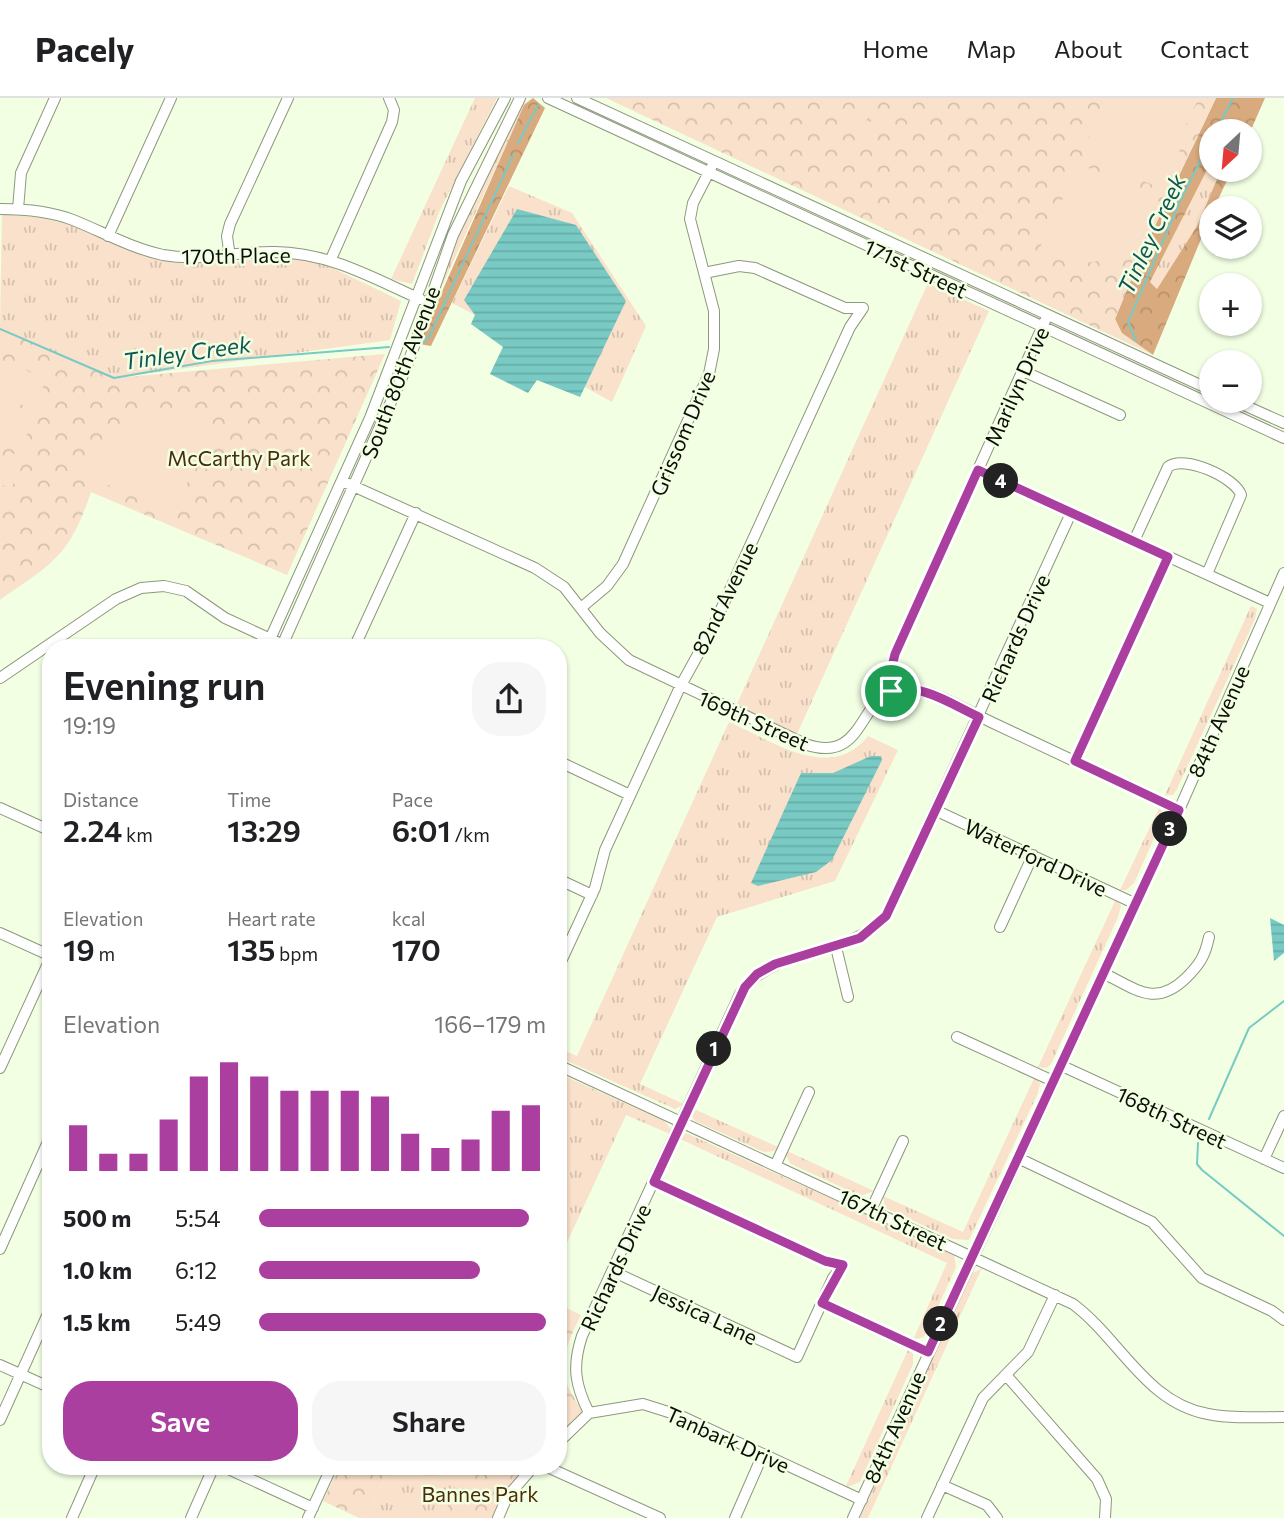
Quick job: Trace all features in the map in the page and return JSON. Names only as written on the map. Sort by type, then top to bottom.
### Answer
[{"type":"street","points":[[18,209],[21,173],[55,98]]},
{"type":"street","points":[[108,236],[171,98]]},
{"type":"street","points":[[230,257],[227,236],[230,224],[288,98]]},
{"type":"street","points":[[331,259],[392,122],[394,110],[389,98]]},
{"type":"street","name":"South 80th Avenue","points":[[270,639],[384,384],[461,181],[505,98]]},
{"type":"street","name":"South 80th Avenue","points":[[285,639],[407,366],[458,224],[520,98]]},
{"type":"street","name":"171st Street","points":[[548,98],[1284,438]]},
{"type":"street","name":"171st Street","points":[[577,98],[1199,384]]},
{"type":"street","name":"Grissom Drive","points":[[582,607],[607,586],[623,564],[709,374],[716,324],[690,219],[693,203],[715,161]]},
{"type":"street","name":"170th Place","points":[[0,209],[18,209],[64,217],[108,236],[174,257],[230,257],[271,251],[331,259],[429,302]]},
{"type":"street","name":"82nd Avenue","points":[[567,949],[592,895],[605,850],[680,687],[712,629],[850,327],[863,308],[845,307],[755,268],[739,266],[704,273]]},
{"type":"street","name":"Marilyn Drive","points":[[891,691],[890,675],[895,654],[1048,314]]},
{"type":"street","points":[[1023,370],[1120,415]]},
{"type":"street","points":[[1262,413],[1284,423]]},
{"type":"street","points":[[1134,541],[1168,467],[1175,461],[1185,461],[1209,471],[1234,484],[1241,495],[1207,574]]},
{"type":"street","points":[[978,470],[1270,603]]},
{"type":"street","name":"169th Street","points":[[342,481],[535,568],[564,587],[600,633],[629,660],[680,687],[820,748],[836,746],[851,739],[872,705],[891,691]]},
{"type":"street","points":[[358,639],[416,513]]},
{"type":"street","name":"Richards Drive","points":[[590,1413],[578,1390],[575,1362],[582,1336],[736,1001],[751,980],[775,964],[860,938],[886,916],[937,811],[1072,513]]},
{"type":"street","points":[[1075,761],[1168,557]]},
{"type":"street","name":"84th Avenue","points":[[853,1518],[1179,810],[1284,573]]},
{"type":"street","points":[[57,639],[116,599],[141,588],[164,586],[187,591],[261,639]]},
{"type":"street","points":[[0,678],[42,649]]},
{"type":"street","points":[[891,691],[910,688],[923,692],[1179,810]]},
{"type":"street","points":[[567,765],[630,796]]},
{"type":"street","name":"Waterford Drive","points":[[937,811],[1136,904]]},
{"type":"street","points":[[2,813],[42,828]]},
{"type":"street","points":[[1000,927],[1032,855]]},
{"type":"street","points":[[567,883],[592,895]]},
{"type":"street","points":[[0,933],[42,953]]},
{"type":"street","points":[[1103,973],[1144,993],[1162,995],[1174,990],[1203,961],[1209,937]]},
{"type":"street","points":[[836,947],[848,997]]},
{"type":"street","points":[[0,1069],[42,977]]},
{"type":"street","points":[[957,1037],[1053,1081]]},
{"type":"street","name":"168th Street","points":[[1060,1065],[1284,1168]]},
{"type":"street","name":"167th Street","points":[[567,1069],[1055,1294],[1090,1316],[1151,1385],[1177,1404],[1217,1416],[1284,1417]]},
{"type":"street","points":[[776,1164],[809,1092]]},
{"type":"street","points":[[1264,1159],[1284,1116]]},
{"type":"street","points":[[872,1208],[903,1141]]},
{"type":"street","points":[[0,1249],[42,1155]]},
{"type":"street","points":[[1018,1158],[1152,1222],[1202,1278],[1272,1311],[1284,1320]]},
{"type":"street","points":[[654,1182],[825,1261],[843,1265],[822,1303],[928,1352]]},
{"type":"street","name":"Jessica Lane","points":[[612,1271],[797,1357],[822,1303]]},
{"type":"street","points":[[927,1518],[983,1398],[1028,1352],[1055,1294]]},
{"type":"street","points":[[0,1420],[42,1327]]},
{"type":"street","points":[[0,1365],[42,1384]]},
{"type":"street","points":[[1006,1375],[1097,1479],[1106,1499],[1105,1518]]},
{"type":"street","name":"Tanbark Drive","points":[[590,1413],[643,1404],[681,1416],[862,1500]]},
{"type":"street","points":[[567,1435],[590,1413]]},
{"type":"street","points":[[735,1518],[763,1454]]},
{"type":"street","points":[[72,1518],[90,1475]]},
{"type":"street","points":[[191,1518],[210,1475]]},
{"type":"street","points":[[239,1475],[311,1513],[328,1475]]},
{"type":"street","points":[[498,1518],[508,1497],[526,1475]]},
{"type":"street","points":[[565,1475],[660,1518]]},
{"type":"street","points":[[942,1485],[987,1505],[997,1518]]},
{"type":"green space","points":[[475,98],[497,98],[440,210],[412,284],[391,279]]},
{"type":"green space","points":[[532,98],[524,106],[432,308],[457,232],[518,109]]},
{"type":"green space","points":[[533,98],[545,108],[431,346],[419,344],[524,105]]},
{"type":"green space","points":[[606,98],[1216,98],[1206,119],[1199,119],[1199,134],[1142,253],[1115,319],[1122,333],[1153,355]]},
{"type":"green space","points":[[1107,98],[1199,98],[1179,138],[1180,167],[1172,193],[1089,158],[1084,147]]},
{"type":"green space","points":[[1216,98],[1265,98],[1256,119],[1206,119]]},
{"type":"green space","points":[[861,103],[872,108],[861,132],[850,127]]},
{"type":"green space","points":[[876,110],[887,115],[876,139],[865,133]]},
{"type":"green space","points":[[1199,134],[1201,182],[1150,282],[1157,289],[1199,221],[1199,244],[1153,355],[1121,333],[1115,319],[1142,253]]},
{"type":"green space","points":[[1087,167],[1165,204],[1148,229],[1114,256],[1085,263],[1069,262],[1038,252],[1075,172]]},
{"type":"green space","points":[[1201,182],[1216,182],[1210,196],[1199,196],[1197,226],[1157,289],[1150,282]]},
{"type":"green space","points":[[1216,182],[1226,182],[1220,196],[1210,196]]},
{"type":"green space","points":[[509,186],[572,213],[646,326],[612,402],[471,324],[475,315],[452,303]]},
{"type":"green space","points":[[2,214],[43,218],[70,225],[136,253],[176,263],[231,263],[271,256],[318,261],[401,301],[390,340],[114,378],[0,329]]},
{"type":"green space","points":[[928,283],[989,311],[797,734],[736,706]]},
{"type":"green space","name":"McCarthy Park","points":[[0,329],[114,378],[385,354],[287,575],[91,492],[67,545],[47,566],[0,600]]},
{"type":"green space","points":[[9,362],[46,380],[33,410],[0,395],[0,384]]},
{"type":"green space","points":[[0,407],[33,421],[21,448],[0,439]]},
{"type":"green space","points":[[147,411],[180,413],[213,427],[173,514],[86,475],[96,452],[108,435],[124,422]]},
{"type":"green space","points":[[10,452],[25,459],[11,489],[0,484],[0,473]]},
{"type":"green space","points":[[1251,606],[1257,609],[1255,619],[1177,789],[1173,795],[1165,795]]},
{"type":"green space","points":[[729,722],[800,754],[837,757],[853,750],[868,736],[898,750],[835,881],[717,917],[640,1084],[684,1104],[675,1109],[567,1061],[567,1052],[577,1056]]},
{"type":"green space","points":[[1160,806],[1163,818],[1134,883],[1126,890],[1120,890]]},
{"type":"green space","points":[[1116,899],[1121,906],[1118,917],[1051,1064],[1047,1068],[1038,1067]]},
{"type":"green space","points":[[1035,1076],[1040,1084],[1038,1093],[969,1240],[953,1239],[885,1208],[883,1196],[963,1232]]},
{"type":"green space","points":[[567,1077],[664,1121],[671,1129],[670,1134],[626,1115],[567,1243]]},
{"type":"green space","points":[[692,1108],[778,1147],[775,1151],[764,1152],[695,1121]]},
{"type":"green space","points":[[686,1133],[954,1254],[956,1267],[924,1337],[913,1340],[947,1263],[680,1139]]},
{"type":"green space","points":[[787,1151],[874,1191],[861,1196],[791,1164],[786,1156]]},
{"type":"green space","points":[[982,1268],[868,1518],[860,1518],[971,1274]]},
{"type":"green space","points":[[567,1308],[581,1315],[567,1349]]},
{"type":"green space","points":[[908,1350],[913,1354],[913,1364],[860,1482],[845,1488]]},
{"type":"green space","points":[[567,1383],[568,1386],[582,1412],[567,1427]]},
{"type":"green space","points":[[335,1475],[386,1475],[366,1518],[359,1518],[323,1501]]},
{"type":"green space","points":[[386,1475],[461,1475],[442,1518],[366,1518]]},
{"type":"green space","name":"Bannes Park","points":[[461,1475],[524,1475],[494,1518],[442,1518]]},
{"type":"water","points":[[517,209],[576,225],[626,301],[580,397],[537,380],[528,393],[490,374],[503,347],[471,324],[475,315],[464,300]]},
{"type":"water","points":[[871,756],[881,756],[882,760],[832,860],[816,872],[758,886],[751,883],[801,773],[833,773]]},
{"type":"water","points":[[1270,918],[1284,925],[1284,953],[1274,961]]},
{"type":"waterway","name":"Tinley Creek","points":[[1222,119],[1233,98]]},
{"type":"waterway","name":"Tinley Creek","points":[[518,143],[538,105]]},
{"type":"waterway","name":"Tinley Creek","points":[[423,343],[429,337],[513,155]]},
{"type":"waterway","name":"Tinley Creek","points":[[1136,341],[1128,322],[1199,164]]},
{"type":"waterway","name":"Tinley Creek","points":[[0,329],[114,378],[212,361],[389,347]]},
{"type":"waterway","name":"Tinley Creek","points":[[1209,1119],[1249,1028],[1284,1001]]},
{"type":"waterway","name":"Tinley Creek","points":[[1198,1143],[1197,1164],[1202,1170],[1284,1236]]},
{"type":"route","points":[[978,470],[1168,557],[1075,761],[1179,810],[928,1352],[822,1303],[843,1265],[825,1261],[654,1182],[736,1001],[751,980],[775,964],[848,944],[860,938],[886,916],[892,906],[979,717],[910,688],[891,691],[891,664],[978,470]]}]
